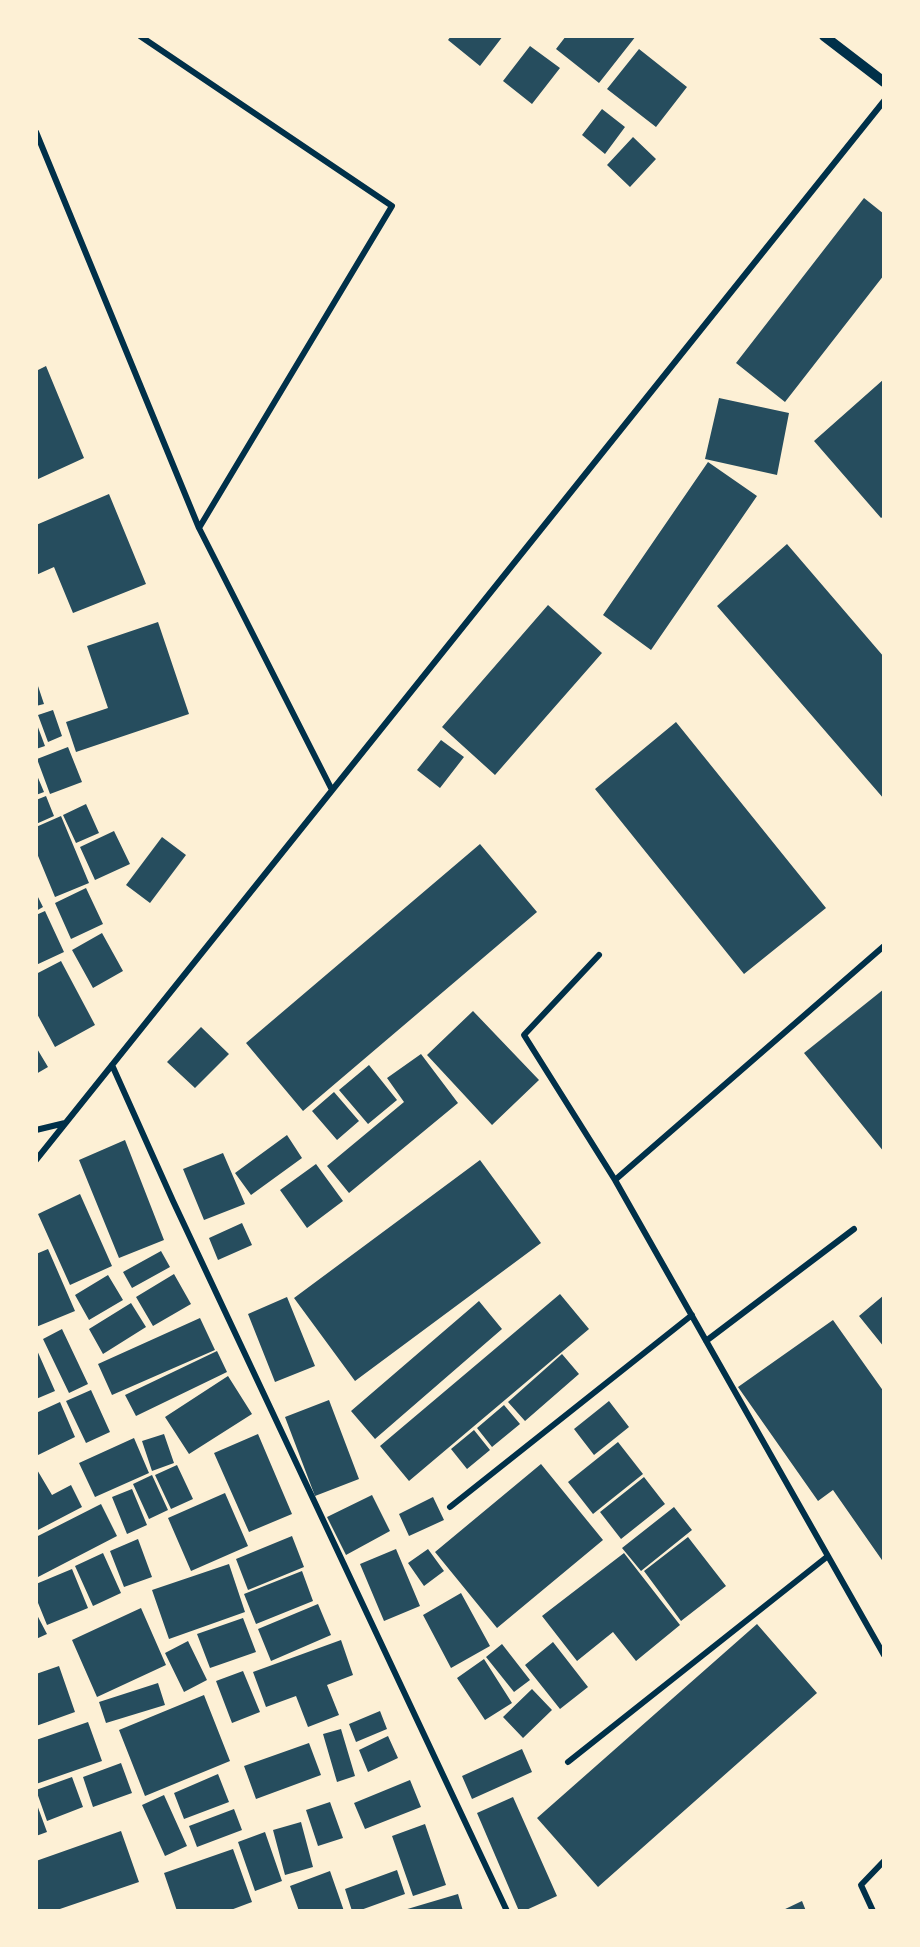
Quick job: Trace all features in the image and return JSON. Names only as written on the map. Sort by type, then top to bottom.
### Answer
[{"type":"street","points":[[140,36],[392,206],[198,528]]},
{"type":"street","points":[[824,36],[884,82]]},
{"type":"street","points":[[36,1160],[884,101]]},
{"type":"street","points":[[36,132],[198,528],[332,790]]},
{"type":"street","points":[[615,1180],[884,946]]},
{"type":"street","points":[[599,955],[524,1035],[615,1180],[884,1655]]},
{"type":"street","points":[[112,1065],[173,1201],[507,1911]]},
{"type":"street","points":[[36,1130],[66,1123]]},
{"type":"street","points":[[706,1341],[854,1229]]},
{"type":"street","points":[[450,1507],[692,1315]]},
{"type":"street","points":[[568,1762],[828,1556]]},
{"type":"street","points":[[873,1911],[861,1886],[884,1861]]},
{"type":"building","points":[[451,36],[503,36],[480,66],[448,40]]},
{"type":"building","points":[[566,36],[636,36],[599,83],[556,49]]},
{"type":"building","points":[[530,46],[560,68],[532,104],[503,81]]},
{"type":"building","points":[[639,49],[687,87],[656,127],[607,89]]},
{"type":"building","points":[[602,109],[625,127],[605,154],[582,135]]},
{"type":"building","points":[[633,137],[656,159],[630,187],[607,165]]},
{"type":"building","points":[[864,198],[884,214],[884,275],[785,402],[736,363]]},
{"type":"building","points":[[46,366],[84,458],[36,480],[36,371]]},
{"type":"building","points":[[884,379],[884,516],[881,518],[814,441]]},
{"type":"building","points":[[719,398],[789,413],[777,475],[705,459]]},
{"type":"building","points":[[708,462],[757,496],[651,650],[603,615]]},
{"type":"building","points":[[109,494],[146,584],[73,613],[54,567],[36,575],[36,525]]},
{"type":"building","points":[[787,544],[884,657],[884,799],[717,606]]},
{"type":"building","points":[[548,605],[602,653],[495,775],[442,727]]},
{"type":"building","points":[[158,622],[189,714],[76,752],[66,722],[108,708],[87,646]]},
{"type":"building","points":[[36,680],[44,704],[36,706]]},
{"type":"building","points":[[53,710],[62,736],[48,742],[38,715]]},
{"type":"building","points":[[36,722],[45,746],[36,749]]},
{"type":"building","points":[[676,722],[826,908],[744,974],[595,789]]},
{"type":"building","points":[[441,740],[464,757],[440,788],[417,770]]},
{"type":"building","points":[[68,747],[82,782],[50,794],[37,759]]},
{"type":"building","points":[[36,773],[44,792],[36,795]]},
{"type":"building","points":[[46,796],[54,816],[36,824],[36,800]]},
{"type":"building","points":[[86,804],[99,833],[76,843],[63,815]]},
{"type":"building","points":[[61,816],[89,883],[55,897],[36,851],[36,827]]},
{"type":"building","points":[[114,831],[130,864],[95,880],[80,847]]},
{"type":"building","points":[[162,837],[186,855],[150,903],[126,885]]},
{"type":"building","points":[[480,844],[537,912],[303,1111],[246,1043]]},
{"type":"building","points":[[86,888],[103,924],[71,939],[55,903]]},
{"type":"building","points":[[36,893],[43,907],[36,911]]},
{"type":"building","points":[[45,911],[64,952],[36,965],[36,915]]},
{"type":"building","points":[[102,933],[123,971],[93,988],[72,950]]},
{"type":"building","points":[[61,961],[95,1025],[55,1047],[36,1012],[36,974]]},
{"type":"building","points":[[884,989],[884,1152],[804,1053]]},
{"type":"building","points":[[473,1011],[539,1080],[492,1125],[427,1055]]},
{"type":"building","points":[[201,1027],[229,1054],[195,1088],[167,1062]]},
{"type":"building","points":[[36,1047],[48,1067],[36,1074]]},
{"type":"building","points":[[421,1054],[458,1103],[349,1193],[327,1166],[404,1102],[387,1078]]},
{"type":"building","points":[[369,1065],[397,1100],[368,1124],[339,1090]]},
{"type":"building","points":[[334,1092],[359,1121],[337,1140],[312,1111]]},
{"type":"building","points":[[287,1135],[302,1158],[251,1195],[235,1173]]},
{"type":"building","points":[[125,1140],[164,1240],[119,1258],[79,1160]]},
{"type":"building","points":[[223,1153],[245,1204],[204,1220],[183,1169]]},
{"type":"building","points":[[480,1160],[541,1243],[355,1381],[294,1298]]},
{"type":"building","points":[[316,1164],[343,1201],[307,1228],[280,1190]]},
{"type":"building","points":[[80,1194],[112,1266],[70,1285],[38,1214]]},
{"type":"building","points":[[242,1223],[252,1245],[218,1260],[209,1238]]},
{"type":"building","points":[[48,1249],[75,1311],[36,1327],[36,1254]]},
{"type":"building","points":[[161,1251],[170,1267],[132,1288],[123,1272]]},
{"type":"building","points":[[174,1274],[191,1304],[153,1326],[136,1297]]},
{"type":"building","points":[[108,1275],[123,1300],[89,1320],[75,1295]]},
{"type":"building","points":[[560,1294],[589,1329],[409,1481],[380,1446]]},
{"type":"building","points":[[884,1295],[884,1347],[859,1316]]},
{"type":"building","points":[[287,1297],[315,1366],[275,1382],[248,1314]]},
{"type":"building","points":[[479,1301],[502,1329],[375,1439],[351,1411]]},
{"type":"building","points":[[131,1303],[146,1327],[103,1354],[89,1329]]},
{"type":"building","points":[[200,1318],[215,1350],[112,1395],[98,1364]]},
{"type":"building","points":[[833,1320],[884,1392],[884,1563],[833,1490],[818,1501],[738,1387]]},
{"type":"building","points":[[62,1329],[88,1384],[69,1393],[43,1339]]},
{"type":"building","points":[[36,1348],[55,1391],[36,1399]]},
{"type":"building","points":[[217,1351],[227,1372],[136,1416],[125,1395]]},
{"type":"building","points":[[562,1354],[579,1374],[525,1421],[508,1402]]},
{"type":"building","points":[[228,1376],[252,1414],[189,1454],[165,1417]]},
{"type":"building","points":[[91,1390],[110,1432],[86,1443],[66,1401]]},
{"type":"building","points":[[329,1400],[359,1479],[315,1496],[285,1417]]},
{"type":"building","points":[[609,1401],[629,1427],[594,1455],[574,1429]]},
{"type":"building","points":[[60,1402],[75,1437],[36,1456],[36,1413]]},
{"type":"building","points":[[504,1405],[520,1424],[492,1447],[477,1428]]},
{"type":"building","points":[[474,1430],[490,1450],[467,1469],[451,1449]]},
{"type":"building","points":[[164,1434],[174,1463],[152,1471],[142,1441]]},
{"type":"building","points":[[258,1434],[292,1514],[249,1532],[214,1453]]},
{"type":"building","points":[[134,1438],[149,1473],[95,1497],[79,1463]]},
{"type":"building","points":[[618,1442],[643,1474],[593,1514],[568,1482]]},
{"type":"building","points":[[541,1464],[603,1540],[497,1628],[435,1552]]},
{"type":"building","points":[[177,1465],[193,1499],[171,1509],[155,1475]]},
{"type":"building","points":[[36,1468],[52,1495],[71,1485],[82,1507],[36,1531]]},
{"type":"building","points":[[152,1475],[168,1510],[149,1519],[133,1484]]},
{"type":"building","points":[[644,1477],[665,1504],[621,1539],[600,1512]]},
{"type":"building","points":[[132,1489],[147,1525],[127,1534],[112,1497]]},
{"type":"building","points":[[225,1493],[248,1546],[191,1571],[168,1518]]},
{"type":"building","points":[[372,1495],[390,1531],[346,1555],[327,1517]]},
{"type":"building","points":[[433,1497],[444,1520],[409,1536],[399,1514]]},
{"type":"building","points":[[101,1504],[117,1536],[38,1577],[36,1537]]},
{"type":"building","points":[[674,1507],[692,1530],[641,1571],[622,1548]]},
{"type":"building","points":[[292,1536],[304,1567],[248,1590],[236,1559]]},
{"type":"building","points":[[688,1537],[726,1586],[681,1621],[644,1571]]},
{"type":"building","points":[[138,1539],[152,1577],[124,1587],[110,1551]]},
{"type":"building","points":[[396,1549],[420,1606],[384,1621],[360,1564]]},
{"type":"building","points":[[428,1549],[444,1571],[424,1586],[408,1563]]},
{"type":"building","points":[[103,1553],[121,1593],[93,1606],[75,1566]]},
{"type":"building","points":[[624,1553],[680,1625],[636,1661],[613,1632],[577,1661],[542,1616]]},
{"type":"building","points":[[229,1564],[245,1612],[169,1639],[152,1590]]},
{"type":"building","points":[[72,1569],[88,1608],[47,1625],[36,1598],[36,1584]]},
{"type":"building","points":[[302,1571],[313,1601],[256,1624],[244,1594]]},
{"type":"building","points":[[461,1593],[490,1646],[451,1668],[423,1615]]},
{"type":"building","points":[[318,1604],[331,1635],[271,1661],[258,1629]]},
{"type":"building","points":[[141,1608],[166,1665],[97,1697],[72,1640]]},
{"type":"building","points":[[36,1613],[47,1634],[36,1639]]},
{"type":"building","points":[[243,1618],[256,1652],[210,1668],[197,1634]]},
{"type":"building","points":[[757,1624],[817,1693],[598,1887],[537,1818]]},
{"type":"building","points":[[341,1640],[353,1675],[327,1685],[339,1715],[308,1727],[296,1696],[266,1707],[253,1672]]},
{"type":"building","points":[[188,1641],[207,1680],[184,1692],[165,1653]]},
{"type":"building","points":[[553,1642],[588,1687],[560,1709],[525,1665]]},
{"type":"building","points":[[502,1644],[530,1680],[514,1692],[486,1657]]},
{"type":"building","points":[[484,1659],[512,1703],[485,1720],[457,1678]]},
{"type":"building","points":[[59,1666],[75,1712],[36,1726],[36,1674]]},
{"type":"building","points":[[243,1671],[260,1712],[232,1723],[216,1681]]},
{"type":"building","points":[[158,1683],[165,1705],[106,1723],[99,1702]]},
{"type":"building","points":[[532,1689],[552,1710],[523,1738],[503,1717]]},
{"type":"building","points":[[204,1695],[230,1761],[145,1796],[119,1730]]},
{"type":"building","points":[[380,1711],[387,1729],[356,1742],[349,1724]]},
{"type":"building","points":[[88,1722],[102,1761],[36,1784],[36,1740]]},
{"type":"building","points":[[341,1729],[355,1776],[337,1782],[323,1734]]},
{"type":"building","points":[[388,1736],[398,1758],[368,1772],[359,1750]]},
{"type":"building","points":[[309,1743],[321,1775],[256,1799],[244,1766]]},
{"type":"building","points":[[522,1749],[532,1772],[472,1799],[462,1776]]},
{"type":"building","points":[[121,1763],[132,1793],[93,1807],[83,1777]]},
{"type":"building","points":[[218,1774],[229,1802],[184,1819],[174,1793]]},
{"type":"building","points":[[72,1777],[83,1807],[47,1821],[36,1790]]},
{"type":"building","points":[[410,1780],[421,1807],[365,1829],[354,1803]]},
{"type":"building","points":[[164,1795],[187,1846],[165,1856],[142,1805]]},
{"type":"building","points":[[513,1797],[557,1896],[524,1911],[519,1911],[477,1813]]},
{"type":"building","points":[[36,1802],[47,1832],[36,1836]]},
{"type":"building","points":[[330,1802],[343,1838],[318,1846],[306,1810]]},
{"type":"building","points":[[234,1809],[242,1830],[197,1847],[189,1826]]},
{"type":"building","points":[[301,1822],[313,1867],[285,1875],[273,1830]]},
{"type":"building","points":[[425,1824],[446,1885],[413,1896],[392,1836]]},
{"type":"building","points":[[121,1831],[139,1882],[54,1911],[36,1911],[36,1861]]},
{"type":"building","points":[[265,1832],[282,1881],[255,1891],[238,1842]]},
{"type":"building","points":[[233,1849],[252,1902],[228,1911],[177,1911],[164,1873]]},
{"type":"building","points":[[397,1870],[405,1894],[358,1911],[352,1911],[345,1889]]},
{"type":"building","points":[[330,1871],[344,1911],[299,1911],[290,1886]]},
{"type":"building","points":[[458,1894],[463,1911],[404,1910]]},
{"type":"building","points":[[802,1901],[806,1911],[781,1911]]}]
